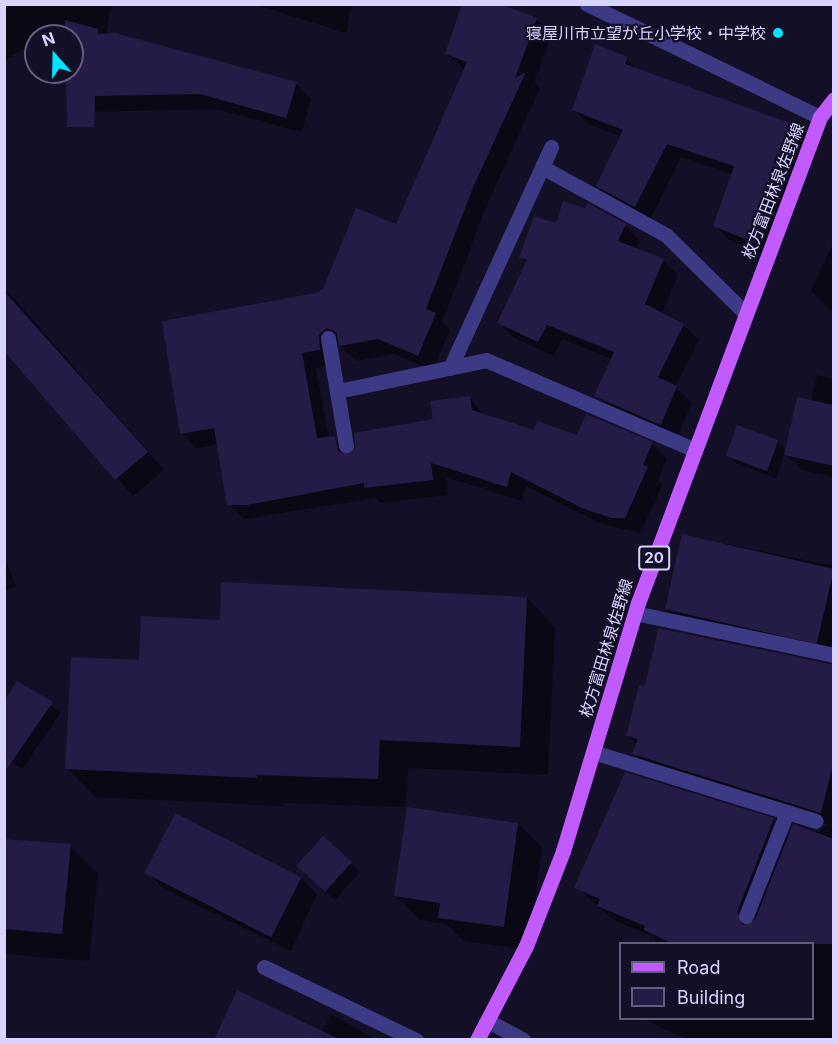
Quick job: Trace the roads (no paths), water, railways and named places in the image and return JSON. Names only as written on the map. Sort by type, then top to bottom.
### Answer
[{"type":"main road","name":"枚方富田林泉佐野線","points":[[477,1040],[526,946],[563,851],[635,613],[820,117],[834,99]]},
{"type":"street","points":[[586,4],[820,117]]},
{"type":"street","points":[[450,368],[551,147]]},
{"type":"street","points":[[542,167],[666,235],[746,314]]},
{"type":"street","points":[[328,338],[346,446]]},
{"type":"street","points":[[338,391],[486,360],[694,450]]},
{"type":"street","points":[[635,613],[834,655]]},
{"type":"street","points":[[593,752],[816,821]]},
{"type":"street","points":[[746,916],[787,812]]},
{"type":"street","points":[[264,967],[416,1040]]},
{"type":"street","points":[[488,1022],[523,1040]]},
{"type":"place","name":"寝屋川市立望が丘小学校・中学校","points":[[778,33]]}]
